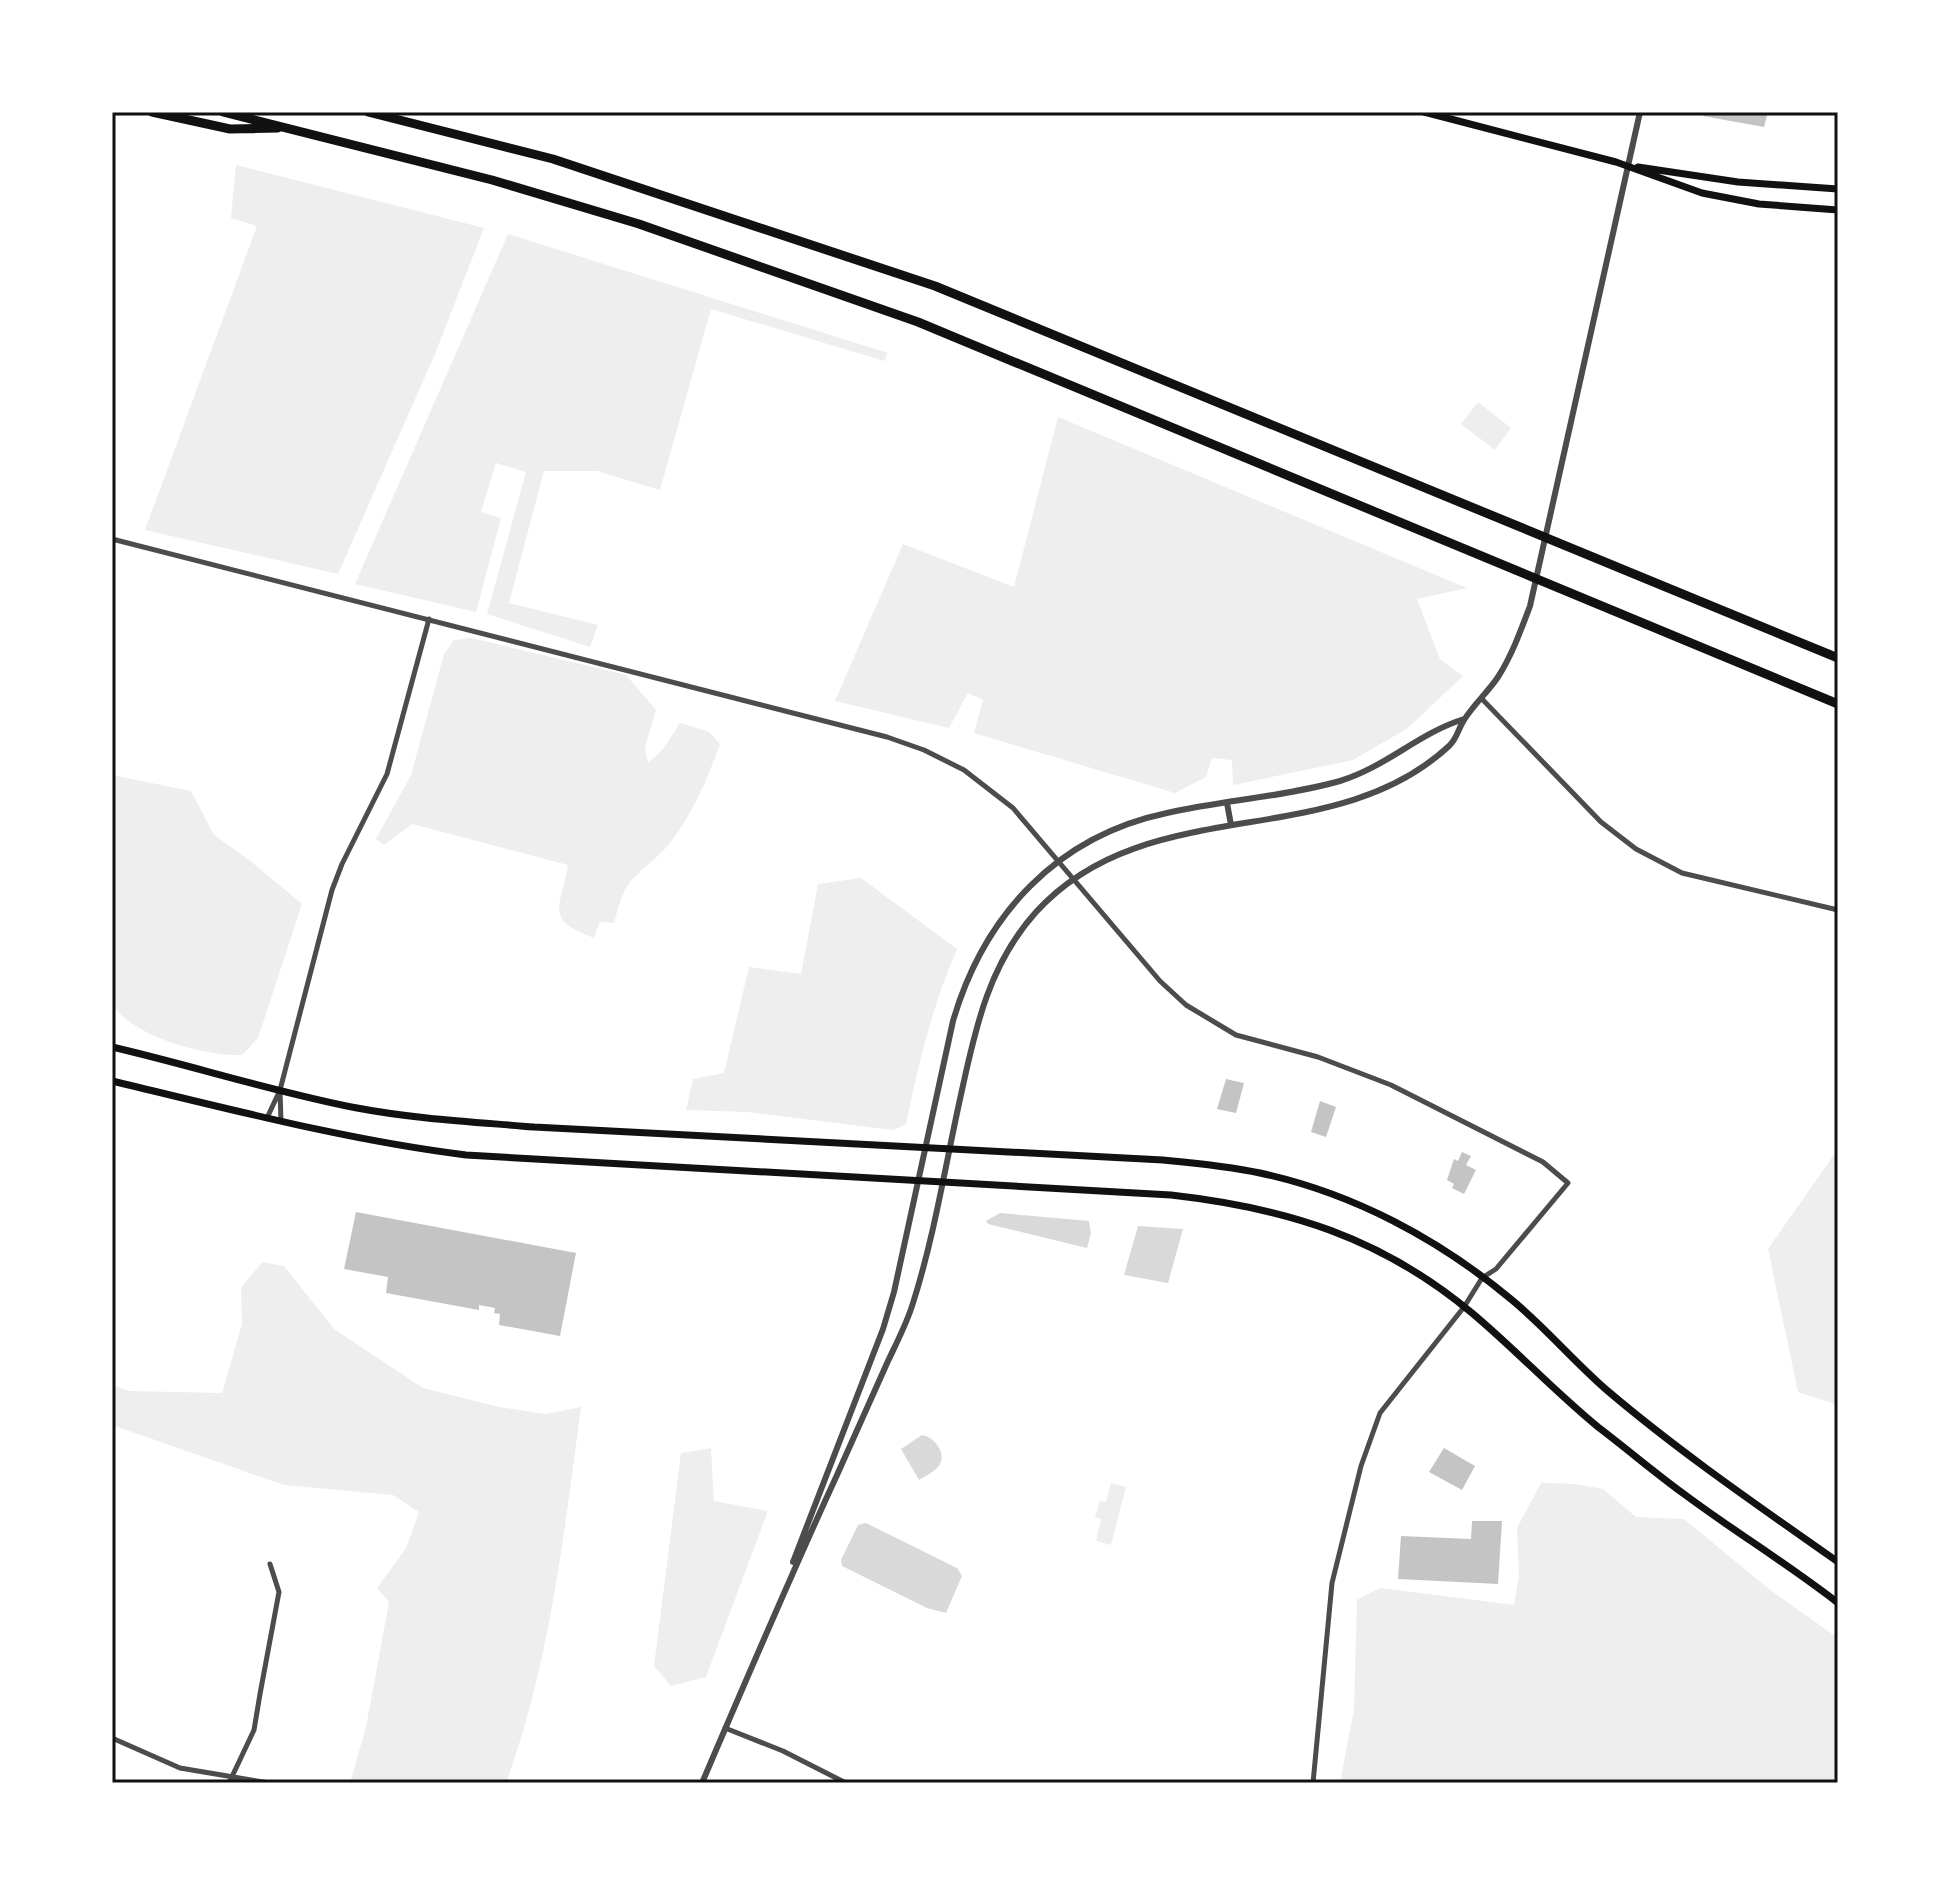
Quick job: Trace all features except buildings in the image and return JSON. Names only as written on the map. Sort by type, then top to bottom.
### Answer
[{"type":"highway","points":[[152,112],[230,129],[294,128]]},
{"type":"highway","points":[[223,112],[492,180],[639,224],[918,322],[1838,704]]},
{"type":"highway","points":[[368,112],[553,159],[935,286],[1838,658]]},
{"type":"main road","points":[[1424,112],[1628,166],[1702,193],[1736,201],[1838,210]]},
{"type":"main road","points":[[1628,166],[1759,185],[1838,189]]},
{"type":"main road","points":[[112,1047],[361,1109],[534,1127],[1163,1160],[1258,1172],[1299,1182],[1366,1207],[1429,1238],[1512,1300],[1608,1392],[1838,1562]]},
{"type":"main road","points":[[112,1081],[281,1123],[466,1155],[1171,1195],[1231,1201],[1271,1210],[1331,1229],[1374,1248],[1464,1307],[1594,1423],[1685,1495],[1793,1568],[1838,1603]]},
{"type":"street","points":[[702,1783],[769,1624],[913,1305],[978,1017],[1002,958],[1019,934],[1036,912],[1072,880],[1129,849],[1163,838],[1346,803],[1382,790],[1429,763],[1453,742],[1464,719],[1482,699],[1510,653],[1530,606],[1640,112]]},
{"type":"street","points":[[112,539],[874,734],[924,750],[964,770],[1013,808],[1160,981],[1212,1023],[1236,1035],[1318,1057],[1391,1085],[1543,1162],[1568,1183],[1496,1269],[1482,1278],[1464,1307],[1380,1413],[1361,1466],[1332,1583],[1313,1783]]},
{"type":"street","points":[[266,1119],[280,1090],[332,890],[387,774],[429,619]]},
{"type":"street","points":[[1482,699],[1601,822],[1636,849],[1682,873],[1838,910]]},
{"type":"street","points":[[769,1624],[883,1329],[894,1292],[953,1021],[972,965],[1000,920],[1027,889],[1084,844],[1142,819],[1297,791],[1348,778],[1380,765],[1439,727],[1464,719]]},
{"type":"street","points":[[1227,803],[1231,825]]},
{"type":"street","points":[[280,1090],[281,1123]]},
{"type":"street","points":[[230,1780],[254,1730],[279,1592],[270,1564]]},
{"type":"street","points":[[725,1728],[783,1751],[846,1783]]},
{"type":"street","points":[[112,1738],[180,1768],[230,1780],[269,1783]]},
{"type":"shaded area","points":[[236,165],[484,228],[435,354],[338,574],[145,530],[257,226],[231,218]]},
{"type":"shaded area","points":[[508,234],[888,353],[884,361],[711,309],[660,490],[597,471],[544,471],[509,603],[598,625],[590,647],[487,614],[526,472],[496,463],[481,512],[501,518],[476,612],[355,584]]},
{"type":"shaded area","points":[[1478,402],[1511,428],[1495,450],[1461,424]]},
{"type":"shaded area","points":[[1058,417],[1467,588],[1417,599],[1440,659],[1463,676],[1408,728],[1353,760],[1233,785],[1232,760],[1212,758],[1206,777],[1175,793],[974,733],[983,700],[968,693],[949,728],[835,701],[903,544],[1014,587]]},
{"type":"shaded area","points":[[472,638],[626,675],[656,710],[645,747],[648,763],[663,749],[680,723],[709,732],[720,744],[686,820],[665,848],[630,882],[614,923],[600,922],[594,938],[567,925],[559,910],[568,865],[412,824],[384,845],[376,839],[411,775],[444,654],[454,640]]},
{"type":"shaded area","points":[[112,775],[191,791],[214,835],[302,904],[258,1038],[242,1055],[209,1052],[170,1042],[135,1025],[121,1015],[112,1003]]},
{"type":"shaded area","points":[[861,878],[957,949],[933,1013],[906,1124],[893,1130],[747,1112],[686,1110],[693,1079],[724,1073],[749,967],[801,974],[818,884]]},
{"type":"shaded area","points":[[1838,1149],[1838,1405],[1798,1392],[1768,1249]]},
{"type":"shaded area","points":[[1000,1213],[1089,1221],[1091,1233],[1087,1248],[988,1224],[986,1221]]},
{"type":"shaded area","points":[[1138,1226],[1183,1229],[1168,1283],[1124,1275]]},
{"type":"shaded area","points":[[262,1262],[284,1266],[334,1329],[423,1388],[499,1407],[546,1414],[581,1407],[545,1645],[506,1783],[350,1783],[366,1727],[389,1602],[377,1588],[406,1548],[419,1512],[393,1495],[284,1485],[112,1425],[112,1385],[129,1391],[222,1393],[242,1324],[241,1288]]},
{"type":"shaded area","points":[[922,1435],[936,1443],[942,1458],[937,1468],[919,1480],[901,1449]]},
{"type":"shaded area","points":[[711,1448],[714,1501],[768,1511],[706,1677],[671,1686],[654,1666],[681,1453]]},
{"type":"shaded area","points":[[1111,1483],[1126,1487],[1111,1545],[1096,1541],[1101,1519],[1095,1517],[1100,1501],[1106,1502]]},
{"type":"shaded area","points":[[1541,1483],[1603,1489],[1636,1517],[1684,1519],[1769,1589],[1838,1638],[1838,1783],[1340,1783],[1354,1709],[1357,1600],[1380,1588],[1514,1605],[1519,1576],[1517,1528]]},
{"type":"shaded area","points":[[866,1523],[957,1568],[962,1576],[946,1613],[927,1608],[842,1566],[841,1560],[858,1525]]}]
